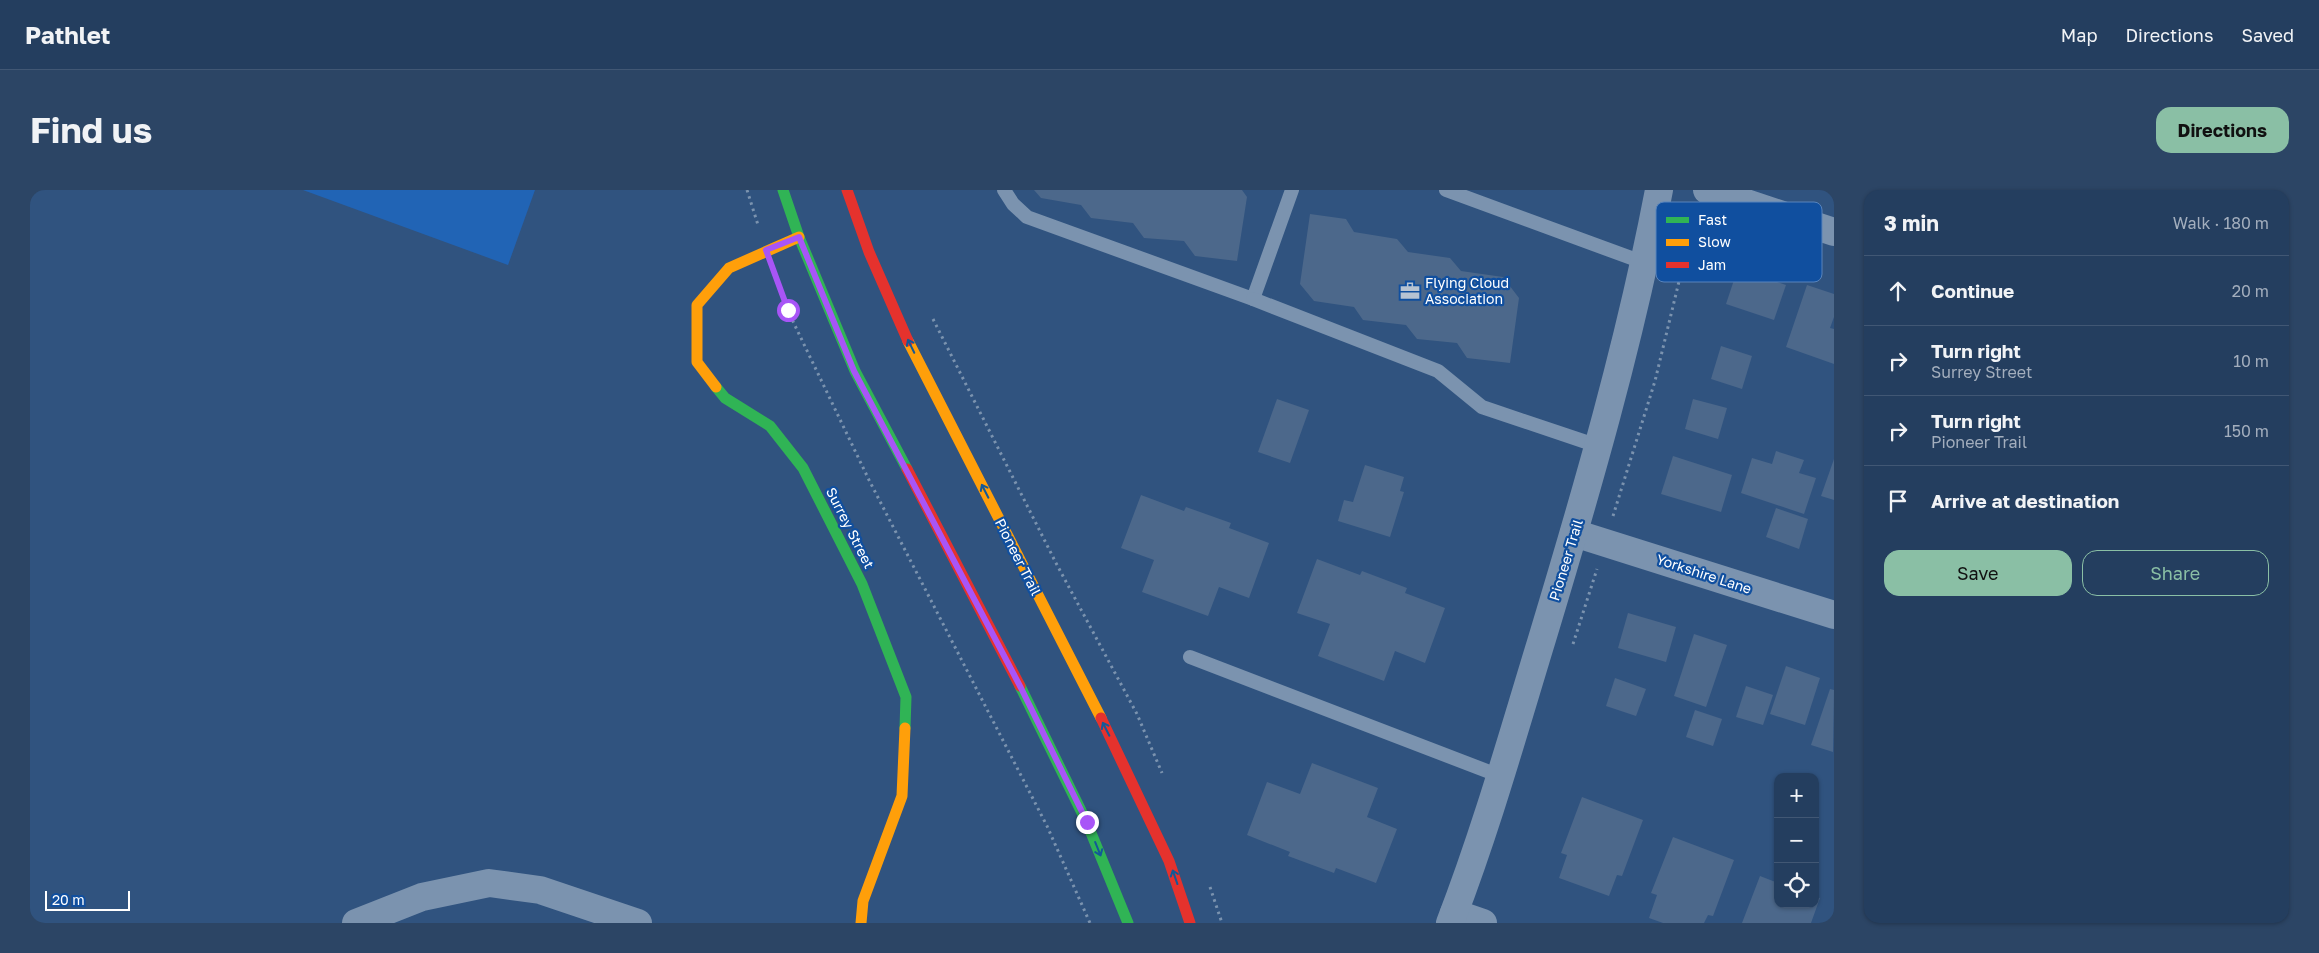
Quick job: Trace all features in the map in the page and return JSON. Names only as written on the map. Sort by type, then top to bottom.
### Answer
[{"type":"main road","points":[[783,190],[799,237],[854,371],[1021,688],[1087,822],[1128,923]]},
{"type":"main road","name":"Pioneer Trail","points":[[847,190],[869,252],[910,344],[1116,747],[1169,861],[1190,923]]},
{"type":"main road","name":"Surrey Street","points":[[799,237],[728,268],[697,305],[697,362],[725,398],[770,426],[803,468],[862,584],[906,697],[902,796],[863,901],[862,923]]},
{"type":"street","points":[[1707,190],[1743,202]]},
{"type":"street","name":"Pioneer Trail","points":[[1452,918],[1500,776],[1574,532],[1627,341],[1656,206]]},
{"type":"street","points":[[1822,228],[1834,232]]},
{"type":"street","name":"Yorkshire Lane","points":[[1574,532],[1834,615]]},
{"type":"street","points":[[356,923],[422,897],[489,883],[540,890],[638,923]]},
{"type":"street","points":[[1452,918],[1483,923]]},
{"type":"lane","points":[[1004,190],[1013,204],[1027,217],[1253,299],[1438,371],[1482,407],[1598,446]]},
{"type":"lane","points":[[1253,299],[1292,190]]},
{"type":"lane","points":[[1446,190],[1645,263]]},
{"type":"lane","points":[[1190,657],[1500,776]]},
{"type":"path","points":[[747,190],[788,310],[869,480],[1047,826],[1090,923]]},
{"type":"shaded area","points":[[303,190],[535,190],[508,265]]},
{"type":"building","points":[[1034,190],[1242,190],[1247,197],[1237,261],[1195,256],[1184,241],[1144,238],[1133,223],[1091,218],[1081,205],[1041,198]]},
{"type":"building","name":"Flying Cloud Association","points":[[1310,214],[1346,219],[1354,232],[1397,239],[1408,252],[1450,258],[1461,271],[1503,277],[1519,298],[1510,363],[1467,358],[1457,343],[1417,339],[1406,325],[1363,320],[1354,307],[1314,301],[1300,284]]},
{"type":"building","points":[[1733,282],[1778,282],[1786,285],[1774,320],[1726,304]]},
{"type":"building","points":[[1807,285],[1834,294],[1834,317],[1830,328],[1834,329],[1834,364],[1786,347]]},
{"type":"building","points":[[1721,346],[1752,356],[1742,389],[1711,379]]},
{"type":"building","points":[[1277,399],[1309,410],[1290,463],[1258,452]]},
{"type":"building","points":[[1693,399],[1727,408],[1718,439],[1685,429]]},
{"type":"building","points":[[1776,451],[1804,460],[1799,473],[1816,478],[1804,514],[1741,493],[1752,458],[1772,464]]},
{"type":"building","points":[[1673,456],[1732,475],[1721,512],[1661,494]]},
{"type":"building","points":[[1834,459],[1834,500],[1821,496]]},
{"type":"building","points":[[1365,465],[1404,477],[1400,491],[1404,492],[1390,537],[1338,521],[1344,500],[1353,502]]},
{"type":"building","points":[[1141,495],[1184,511],[1186,507],[1231,523],[1229,528],[1269,543],[1249,598],[1219,587],[1208,616],[1142,592],[1154,560],[1121,548]]},
{"type":"building","points":[[1776,508],[1808,519],[1799,549],[1766,537]]},
{"type":"building","points":[[1317,559],[1360,575],[1362,571],[1407,588],[1405,593],[1445,608],[1425,663],[1395,651],[1384,681],[1318,656],[1330,624],[1297,613]]},
{"type":"building","points":[[1628,613],[1676,627],[1666,662],[1618,648]]},
{"type":"building","points":[[1694,634],[1727,645],[1706,707],[1674,696]]},
{"type":"building","points":[[1786,666],[1820,678],[1805,725],[1770,714]]},
{"type":"building","points":[[1615,678],[1646,689],[1636,716],[1606,706]]},
{"type":"building","points":[[1746,686],[1773,695],[1763,725],[1736,717]]},
{"type":"building","points":[[1830,689],[1834,690],[1833,752],[1811,745]]},
{"type":"building","points":[[1695,710],[1722,719],[1713,746],[1686,737]]},
{"type":"building","points":[[1312,763],[1378,788],[1367,817],[1397,829],[1376,883],[1336,868],[1334,873],[1288,856],[1290,852],[1247,835],[1267,782],[1300,794]]},
{"type":"building","points":[[1582,797],[1643,820],[1622,876],[1617,875],[1609,896],[1559,878],[1567,855],[1561,853]]},
{"type":"building","points":[[1673,837],[1734,860],[1713,916],[1708,915],[1704,923],[1663,923],[1649,918],[1657,895],[1651,893]]},
{"type":"building","points":[[1760,876],[1774,881],[1774,908],[1816,908],[1811,923],[1742,923]]},
{"type":"traffic: fast","points":[[783,190],[799,237],[855,371],[907,469]]},
{"type":"traffic: fast","points":[[716,387],[725,398],[770,426],[803,468],[862,584],[906,697],[905,728]]},
{"type":"traffic: fast","points":[[1020,686],[1087,823],[1128,923]]},
{"type":"traffic: slow","points":[[716,387],[697,362],[697,305],[729,268],[799,237]]},
{"type":"traffic: slow","points":[[908,341],[1101,718]]},
{"type":"traffic: slow","points":[[861,923],[863,901],[902,796],[905,728]]},
{"type":"traffic: jam","points":[[847,190],[869,252],[908,341]]},
{"type":"traffic: jam","points":[[907,469],[1020,686]]},
{"type":"traffic: jam","points":[[1101,718],[1169,861],[1190,923]]},
{"type":"place","name":"Flying Cloud Association","points":[[1410,291]]},
{"type":"route","points":[[788,310],[766,250],[799,237],[854,371],[1021,688],[1087,822]]}]
